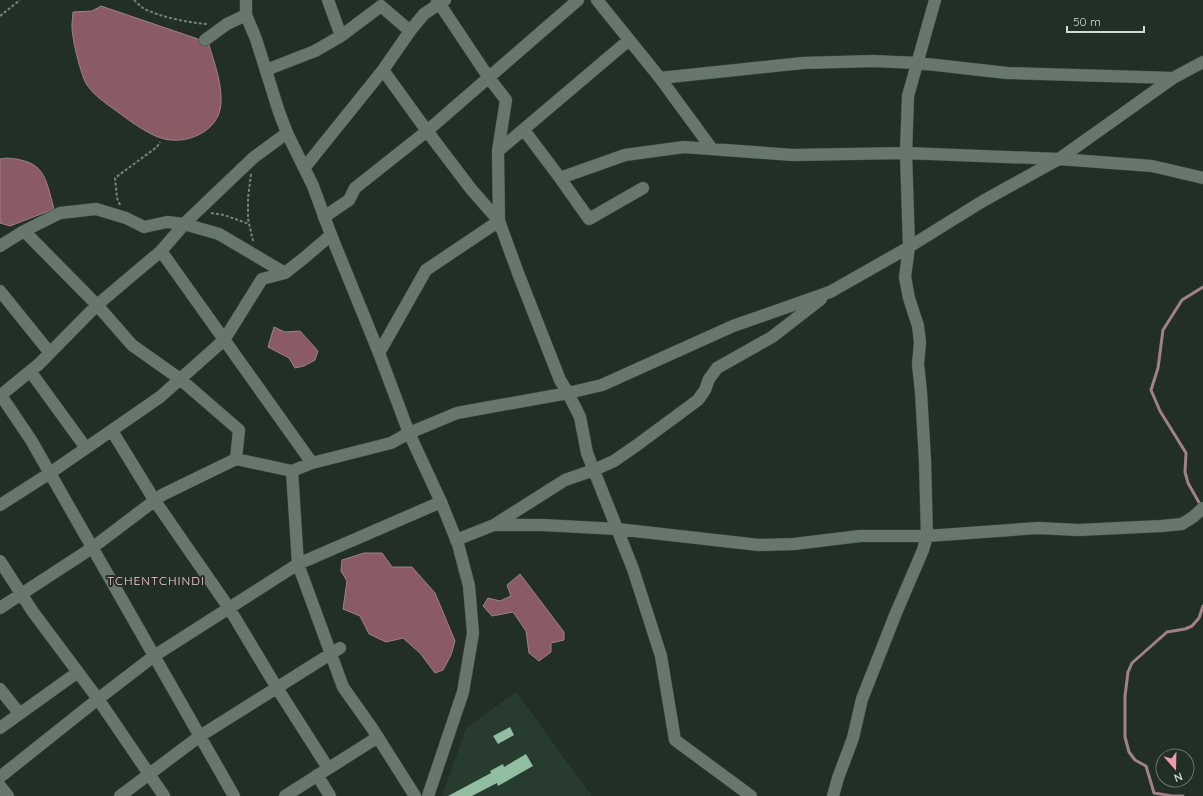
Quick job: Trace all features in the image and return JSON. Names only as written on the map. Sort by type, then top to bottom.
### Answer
[{"type":"street","points":[[246,0],[246,15],[256,39],[279,112],[287,133],[305,167],[330,235],[379,353],[409,432],[441,502],[456,540],[469,586],[473,633],[463,692],[428,796]]},
{"type":"street","points":[[328,0],[341,36]]},
{"type":"street","points":[[324,217],[349,200],[355,188],[427,131],[578,0]]},
{"type":"street","points":[[597,0],[660,78],[712,149]]},
{"type":"street","points":[[833,796],[853,738],[862,699],[927,536],[925,461],[918,364],[920,342],[918,326],[909,298],[905,277],[909,247],[906,154],[908,96],[935,0]]},
{"type":"street","points":[[305,167],[383,70],[410,31],[424,14],[440,1],[489,78],[506,100],[498,151],[499,221],[560,380],[580,417],[587,453],[633,569],[660,656],[675,740],[751,796]]},
{"type":"street","points":[[266,70],[315,51],[341,36],[381,6],[410,31]]},
{"type":"street","points":[[205,40],[227,24],[246,15]]},
{"type":"street","points":[[498,151],[629,40]]},
{"type":"street","points":[[660,78],[803,63],[873,61],[918,63],[1007,73],[1173,78]]},
{"type":"street","points":[[456,540],[494,525],[565,480],[614,461],[698,400],[705,390],[709,379],[717,368],[772,337],[830,292],[909,247],[983,201],[1058,159],[1173,78],[1203,62]]},
{"type":"street","points":[[383,70],[471,189],[499,221]]},
{"type":"street","points":[[524,130],[589,219],[643,188]]},
{"type":"street","points":[[234,796],[31,440],[0,395],[30,372],[97,305],[161,251],[184,224],[253,158],[287,133]]},
{"type":"street","points":[[560,178],[625,155],[684,147],[792,155],[906,154],[1058,159],[1152,166],[1203,178]]},
{"type":"street","points":[[0,246],[24,231],[60,213],[96,209],[124,217],[144,226],[167,222],[184,224],[219,234],[285,272]]},
{"type":"street","points":[[379,353],[426,270],[499,221]]},
{"type":"street","points":[[24,231],[97,305],[132,345],[180,379],[239,430],[236,459]]},
{"type":"street","points":[[0,505],[50,473],[160,397],[224,340],[262,280],[285,272],[304,258],[330,235]]},
{"type":"street","points":[[161,251],[312,463]]},
{"type":"street","points":[[0,291],[50,353]]},
{"type":"street","points":[[0,608],[92,548],[162,495],[236,459],[292,471],[312,463],[391,443],[409,432],[458,413],[568,393],[602,385],[733,326],[830,292]]},
{"type":"street","points":[[30,372],[86,448]]},
{"type":"street","points":[[112,431],[155,501],[229,608],[277,688],[328,768]]},
{"type":"street","points":[[292,471],[298,564],[335,651],[343,687],[378,737],[415,796]]},
{"type":"street","points":[[0,777],[154,656],[298,564],[441,502]]},
{"type":"street","points":[[494,525],[543,525],[617,529],[759,545],[794,544],[860,536],[927,536],[1038,528],[1078,530],[1162,526],[1182,524],[1203,508]]},
{"type":"street","points":[[0,561],[33,612],[98,699],[164,796]]},
{"type":"street","points":[[120,796],[200,736],[335,651]]},
{"type":"street","points":[[0,728],[78,672]]},
{"type":"street","points":[[0,689],[20,713]]},
{"type":"street","points":[[286,796],[378,737]]},
{"type":"street","points":[[317,775],[319,796]]},
{"type":"street","points":[[317,775],[330,796]]},
{"type":"street","points":[[0,786],[8,796]]},
{"type":"path","points":[[0,16],[20,0]]},
{"type":"path","points":[[134,0],[143,8],[185,21],[193,23],[227,24]]},
{"type":"path","points":[[124,217],[117,198],[115,178],[157,147],[160,142]]},
{"type":"path","points":[[253,158],[248,198],[249,224],[256,256]]},
{"type":"path","points":[[198,210],[224,215],[249,224]]},
{"type":"shaded area","points":[[101,6],[198,39],[209,45],[219,81],[221,104],[219,114],[207,129],[190,138],[180,140],[161,138],[130,121],[103,102],[91,90],[87,85],[79,65],[72,30],[73,12],[92,11]]},
{"type":"shaded area","points":[[7,158],[29,163],[41,172],[45,179],[54,209],[10,226],[0,223],[0,159]]},
{"type":"shaded area","points":[[274,327],[285,332],[300,331],[318,351],[315,360],[304,366],[295,368],[289,358],[268,347]]},
{"type":"shaded area","points":[[364,553],[382,553],[392,567],[412,567],[435,593],[455,641],[451,655],[443,670],[435,673],[420,653],[403,638],[386,642],[369,634],[360,616],[343,609],[347,581],[341,571],[342,560]]},
{"type":"shaded area","points":[[520,574],[564,632],[564,640],[551,643],[551,652],[539,661],[529,653],[526,631],[513,612],[492,616],[483,606],[488,598],[500,601],[511,596],[507,585]]},
{"type":"shaded area","points":[[516,692],[592,796],[442,796],[466,728]]},
{"type":"building","points":[[510,727],[514,735],[498,744],[493,736]]},
{"type":"building","points":[[526,754],[533,766],[498,786],[497,783],[472,796],[448,796],[491,773],[490,771],[503,764],[504,767]]},
{"type":"waterway","points":[[1201,506],[1188,483],[1185,472],[1186,453],[1160,411],[1151,390],[1158,368],[1163,330],[1182,300],[1203,287]]},
{"type":"waterway","points":[[1183,796],[1154,793],[1146,766],[1135,760],[1129,752],[1125,737],[1125,696],[1128,672],[1132,663],[1167,632],[1185,629],[1192,626],[1199,618],[1203,606]]},
{"type":"district","name":"TCHENTCHINDI","points":[[156,580]]}]
